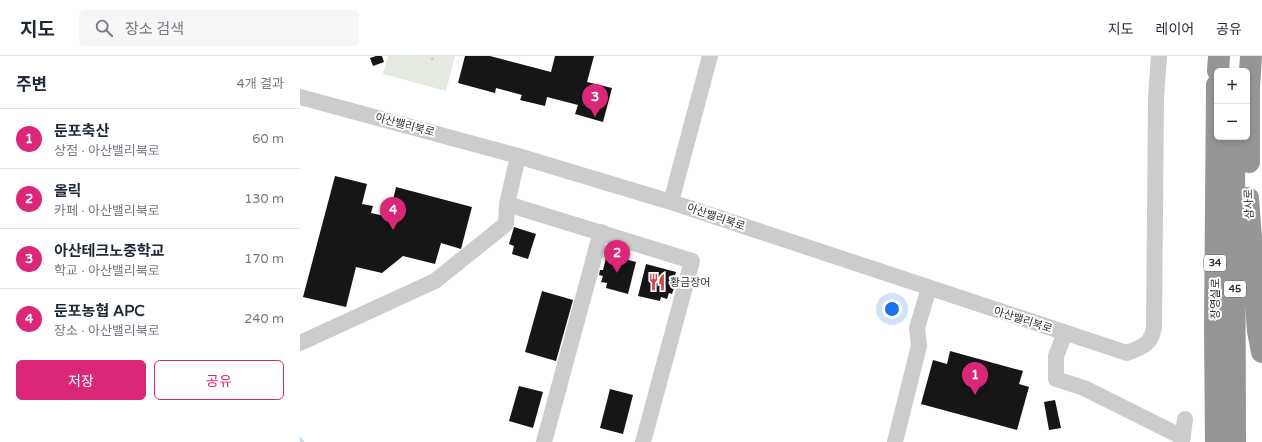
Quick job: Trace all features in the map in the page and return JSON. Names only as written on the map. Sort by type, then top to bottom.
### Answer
[{"type":"highway","points":[[1218,68],[1219,56]]},
{"type":"highway","points":[[1235,68],[1236,56]]},
{"type":"highway","name":"삼사로","points":[[1251,56],[1249,87],[1248,208],[1258,331],[1262,352]]},
{"type":"highway","name":"장영실로","points":[[1216,442],[1215,321],[1217,104]]},
{"type":"highway","name":"장영실로","points":[[1234,140],[1234,442]]},
{"type":"street","points":[[671,202],[710,56]]},
{"type":"street","name":"아산밸리북로","points":[[300,97],[518,156],[671,202],[1127,353],[1143,346],[1152,339],[1154,328],[1156,98],[1159,56]]},
{"type":"street","points":[[300,342],[435,281],[506,224],[507,204],[518,156]]},
{"type":"street","points":[[507,204],[692,261],[643,442]]},
{"type":"street","points":[[544,442],[601,232]]},
{"type":"street","points":[[895,442],[919,346],[917,328],[929,288]]},
{"type":"street","points":[[1065,333],[1056,356],[1056,379],[1084,388],[1182,440],[1185,419]]},
{"type":"path","points":[[432,60],[433,56]]},
{"type":"shaded area","points":[[388,56],[455,56],[446,91],[383,74]]},
{"type":"building","points":[[382,56],[384,62],[373,66],[370,58]]},
{"type":"building","points":[[465,56],[490,56],[551,72],[555,56],[594,56],[587,82],[612,88],[603,122],[575,114],[578,105],[547,97],[545,106],[520,100],[522,95],[496,88],[495,93],[458,83]]},
{"type":"building","points":[[335,176],[367,184],[362,204],[373,206],[371,213],[389,217],[396,187],[472,207],[461,249],[441,243],[435,264],[403,256],[382,273],[356,267],[346,307],[303,297]]},
{"type":"building","points":[[514,227],[536,234],[528,259],[512,254],[514,246],[509,244]]},
{"type":"building","points":[[607,254],[636,262],[628,294],[606,288],[607,283],[601,282],[603,276],[599,275],[600,270],[603,270]]},
{"type":"building","name":"황금장어","points":[[646,264],[676,272],[671,288],[674,288],[672,294],[669,293],[667,299],[661,297],[660,301],[638,296]]},
{"type":"building","points":[[542,291],[573,300],[556,361],[525,352]]},
{"type":"building","points":[[950,351],[1023,371],[1019,384],[1029,387],[1017,430],[921,404],[933,360],[947,364]]},
{"type":"building","points":[[519,386],[543,392],[533,428],[509,421]]},
{"type":"building","points":[[610,389],[633,395],[623,434],[600,428]]},
{"type":"building","points":[[1055,400],[1061,428],[1049,430],[1044,402]]},
{"type":"place","name":"아산테크노중학교","points":[[595,117]]},
{"type":"place","name":"둔포농협 APC","points":[[393,230]]},
{"type":"place","name":"올릭","points":[[617,273]]},
{"type":"place","name":"황금장어","points":[[657,282]]},
{"type":"place","name":"둔포축산","points":[[975,395]]}]
